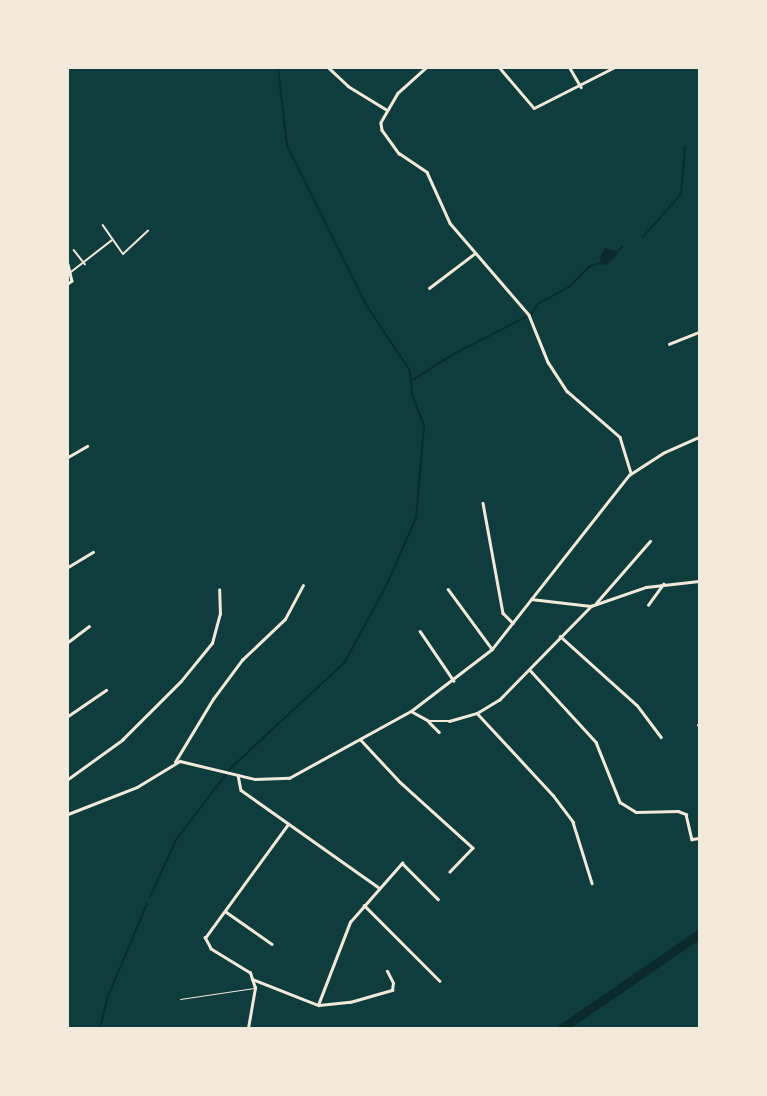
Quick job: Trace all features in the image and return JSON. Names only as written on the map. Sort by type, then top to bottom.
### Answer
[{"type":"street","points":[[328,68],[348,86],[387,110]]},
{"type":"street","points":[[426,68],[398,94],[387,110],[381,123],[382,130],[399,153],[427,172],[450,223],[474,254],[528,315],[548,362],[567,391],[620,437],[631,473]]},
{"type":"street","points":[[500,68],[534,108],[581,87],[613,68]]},
{"type":"street","points":[[570,68],[581,87]]},
{"type":"street","points":[[103,225],[111,241],[122,254],[148,231]]},
{"type":"street","points":[[71,272],[85,264],[111,241]]},
{"type":"street","points":[[74,250],[85,264]]},
{"type":"street","points":[[429,288],[474,254]]},
{"type":"street","points":[[68,264],[72,281],[68,284]]},
{"type":"street","points":[[669,344],[699,332]]},
{"type":"street","points":[[175,762],[188,761],[260,780],[289,778],[412,711],[454,681],[492,650],[631,473],[663,453],[699,437]]},
{"type":"street","points":[[68,457],[87,446]]},
{"type":"street","points":[[483,503],[503,613],[513,623]]},
{"type":"street","points":[[596,603],[650,541]]},
{"type":"street","points":[[68,567],[93,552]]},
{"type":"street","points":[[429,721],[449,721],[477,713],[499,700],[530,670],[560,636],[596,603],[663,584],[699,581]]},
{"type":"street","points":[[648,605],[663,584]]},
{"type":"street","points":[[68,814],[136,787],[175,762],[225,682],[242,660],[285,619],[303,585]]},
{"type":"street","points":[[448,589],[492,650]]},
{"type":"street","points":[[68,777],[122,740],[148,716],[212,643],[220,614],[219,590]]},
{"type":"street","points":[[532,599],[591,606]]},
{"type":"street","points":[[68,642],[89,626]]},
{"type":"street","points":[[420,631],[454,681]]},
{"type":"street","points":[[560,636],[637,705],[661,737]]},
{"type":"street","points":[[530,670],[596,742],[620,802],[636,812],[678,810],[686,814],[692,839],[699,838]]},
{"type":"street","points":[[68,716],[106,690]]},
{"type":"street","points":[[412,711],[429,721],[439,732]]},
{"type":"street","points":[[477,713],[553,795],[573,822],[592,884]]},
{"type":"street","points":[[361,740],[400,782],[473,848],[450,872]]},
{"type":"street","points":[[238,775],[241,790],[378,887]]},
{"type":"street","points":[[248,1028],[255,988],[250,973],[211,948],[205,938],[288,824]]},
{"type":"street","points":[[318,1005],[344,932],[378,887],[402,863],[438,899]]},
{"type":"street","points":[[364,904],[440,981]]},
{"type":"street","points":[[224,911],[272,944]]},
{"type":"street","points":[[252,979],[318,1005],[350,1002],[392,990],[393,983],[386,971]]},
{"type":"lane","points":[[180,1000],[255,988]]},
{"type":"water","points":[[605,248],[619,252],[608,264],[602,265],[600,257]]},
{"type":"waterway","points":[[150,897],[176,840],[231,768],[345,662],[388,582],[416,518],[424,426],[412,395],[410,371],[366,305],[287,146],[278,68]]},
{"type":"waterway","points":[[643,237],[681,194],[685,147]]},
{"type":"waterway","points":[[618,251],[622,247]]},
{"type":"waterway","points":[[531,315],[538,304],[569,287],[589,267],[600,263]]},
{"type":"waterway","points":[[413,380],[452,355],[526,317]]},
{"type":"waterway","points":[[100,1028],[107,999],[147,904]]},
{"type":"waterway","points":[[562,1028],[699,934]]}]
